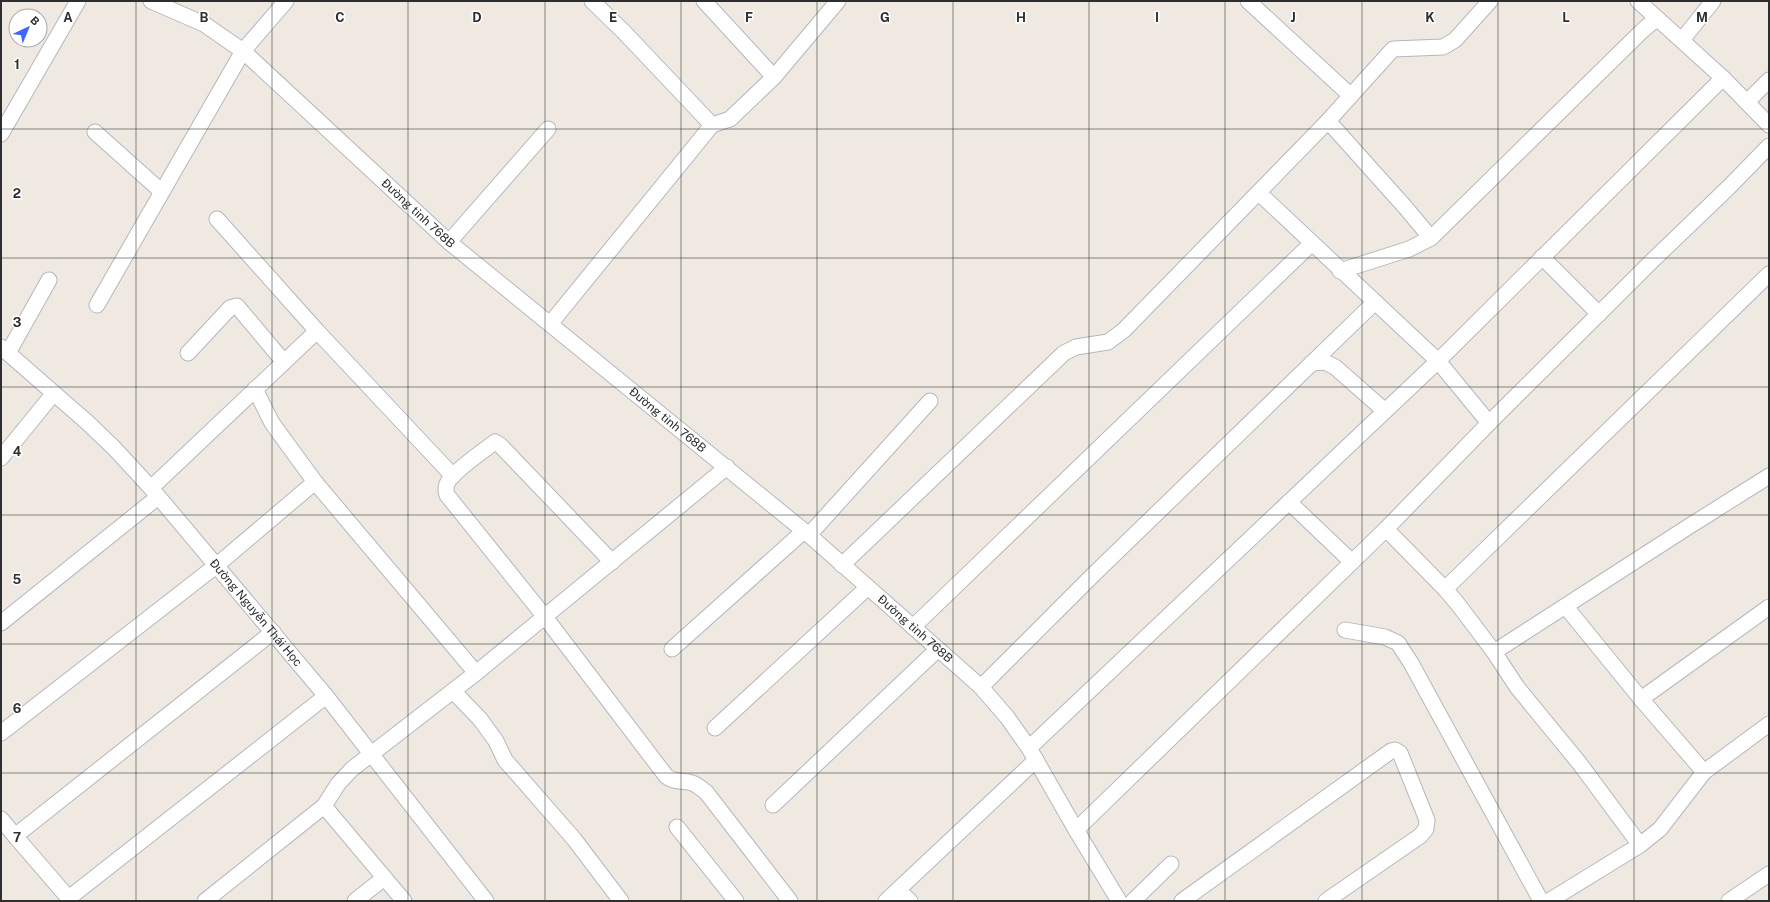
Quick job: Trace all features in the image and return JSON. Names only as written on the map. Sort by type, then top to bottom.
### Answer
[{"type":"street","points":[[1,134],[78,1]]},
{"type":"street","name":"Đường tỉnh 768B","points":[[151,1],[204,24],[243,51],[449,242],[727,467],[806,533],[981,687],[1007,717],[1033,754],[1076,830],[1119,901]]},
{"type":"street","points":[[97,305],[243,51],[286,1]]},
{"type":"street","points":[[592,1],[623,31],[712,125]]},
{"type":"street","points":[[704,1],[774,77]]},
{"type":"street","points":[[550,324],[712,125],[730,119],[774,77],[838,1]]},
{"type":"street","points":[[1248,1],[1350,95]]},
{"type":"street","points":[[842,565],[1064,353],[1076,347],[1108,342],[1124,330],[1259,194],[1393,49],[1443,47],[1455,40],[1490,1]]},
{"type":"street","points":[[1638,1],[1656,19],[1682,40],[1723,78],[1769,125]]},
{"type":"street","points":[[1682,40],[1713,1]]},
{"type":"street","points":[[1340,271],[1409,249],[1431,238],[1656,19]]},
{"type":"street","points":[[886,901],[1289,502],[1438,361],[1723,78]]},
{"type":"street","points":[[1747,102],[1769,80]]},
{"type":"street","points":[[1328,121],[1406,207],[1431,238]]},
{"type":"street","points":[[449,242],[548,130]]},
{"type":"street","points":[[95,132],[162,192]]},
{"type":"street","points":[[1076,830],[1386,530],[1490,423],[1769,146]]},
{"type":"street","points":[[1259,194],[1438,361],[1490,423]]},
{"type":"street","points":[[217,219],[317,331],[452,476]]},
{"type":"street","points":[[913,628],[1312,243]]},
{"type":"street","points":[[1542,257],[1599,314]]},
{"type":"street","points":[[1445,589],[1769,274]]},
{"type":"street","points":[[5,350],[49,280]]},
{"type":"street","points":[[981,687],[1094,574],[1375,302]]},
{"type":"street","points":[[188,353],[230,308],[237,306],[284,362]]},
{"type":"street","points":[[1,622],[155,493],[255,389],[317,331]]},
{"type":"street","name":"Đường Nguyễn Thái Học","points":[[5,350],[114,448],[155,493],[326,696],[486,901]]},
{"type":"street","points":[[1312,363],[1325,362],[1335,367],[1385,411]]},
{"type":"street","points":[[255,389],[272,423],[315,482],[476,673]]},
{"type":"street","points":[[1,458],[54,393]]},
{"type":"street","points":[[672,649],[806,533],[930,401]]},
{"type":"street","points":[[612,562],[500,445],[495,442],[452,476],[447,485],[447,495],[545,617],[666,776],[671,780],[678,782],[693,783],[706,792],[790,901]]},
{"type":"street","points":[[206,901],[324,806],[344,776],[476,673],[727,467]]},
{"type":"street","points":[[1494,652],[1769,476]]},
{"type":"street","points":[[1,734],[216,565],[315,482]]},
{"type":"street","points":[[1289,502],[1352,562]]},
{"type":"street","points":[[1386,530],[1445,589],[1494,652],[1517,688],[1580,764],[1640,845]]},
{"type":"street","points":[[715,728],[868,587]]},
{"type":"street","points":[[1566,607],[1641,699],[1704,772]]},
{"type":"street","points":[[1641,699],[1769,607]]},
{"type":"street","points":[[1345,630],[1385,637],[1398,643],[1541,901]]},
{"type":"street","points":[[15,836],[272,632]]},
{"type":"street","points":[[773,805],[938,649]]},
{"type":"street","points":[[453,691],[476,714],[493,737],[505,760],[574,839],[621,901]]},
{"type":"street","points":[[1,819],[70,900],[326,696]]},
{"type":"street","points":[[1549,901],[1640,845],[1663,825],[1704,772],[1769,724]]},
{"type":"street","points":[[1182,901],[1385,755],[1395,750],[1400,753],[1427,820],[1426,829],[1420,836],[1326,901]]},
{"type":"street","points":[[324,806],[404,901]]},
{"type":"street","points":[[677,827],[736,901]]},
{"type":"street","points":[[1133,901],[1171,864]]},
{"type":"street","points":[[1729,901],[1769,874]]},
{"type":"street","points":[[361,899],[384,878]]},
{"type":"street","points":[[898,890],[910,901]]}]
